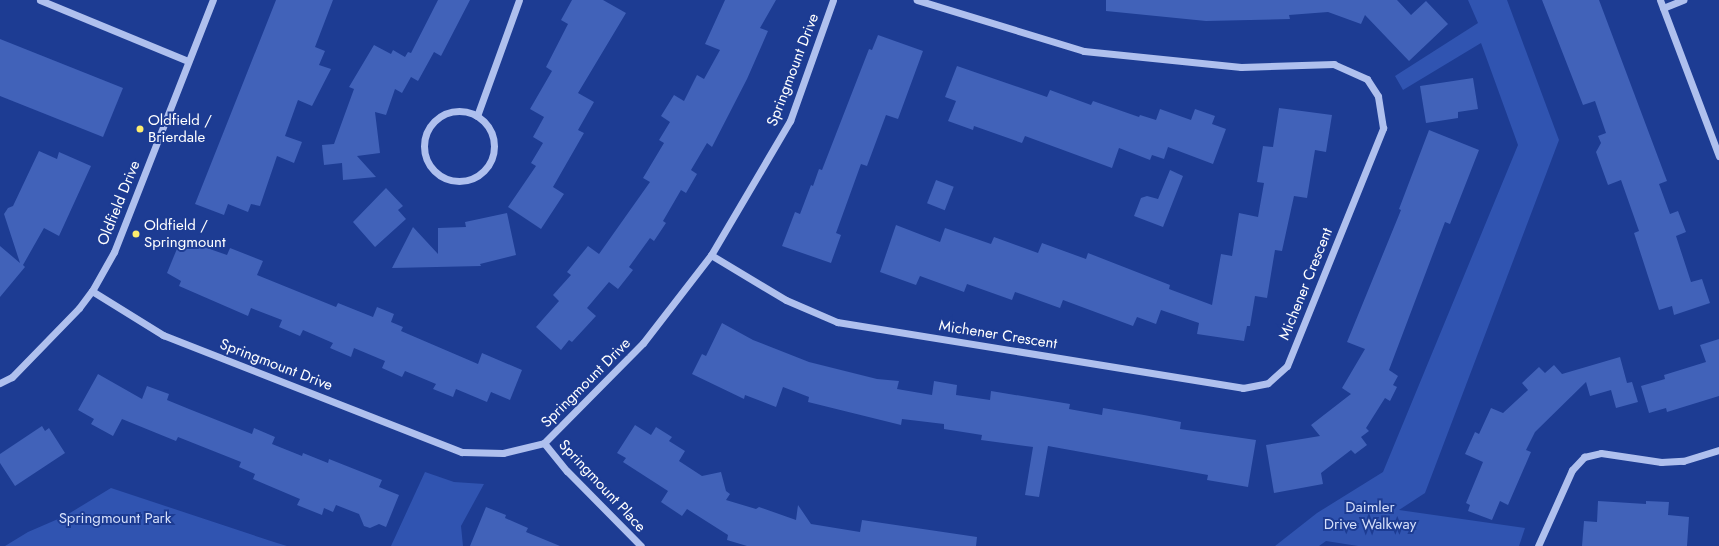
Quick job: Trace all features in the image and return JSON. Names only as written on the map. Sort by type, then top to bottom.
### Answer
[{"type":"street","points":[[40,0],[188,61]]},
{"type":"street","name":"Oldfield Drive","points":[[0,383],[12,376],[92,291],[119,241],[213,0]]},
{"type":"street","points":[[477,116],[519,0]]},
{"type":"street","name":"Springmount Drive","points":[[92,291],[162,335],[462,452],[503,453],[544,443],[643,343],[711,255],[790,121],[833,0]]},
{"type":"street","name":"Michener Crescent","points":[[711,255],[786,300],[837,322],[1243,388],[1268,383],[1287,366],[1383,128],[1378,96],[1367,79],[1334,64],[1241,67],[1084,51],[917,0]]},
{"type":"street","points":[[1660,0],[1719,156]]},
{"type":"street","points":[[1663,8],[1683,0]]},
{"type":"street","points":[[455,111],[477,116],[487,124],[492,135],[494,152],[490,164],[480,175],[469,180],[453,182],[441,178],[430,167],[424,156],[423,144],[426,132],[433,121],[443,114],[455,111]]},
{"type":"street","name":"Springmount Place","points":[[544,443],[567,471],[641,546]]},
{"type":"street","points":[[1538,546],[1572,470],[1584,458],[1600,453],[1661,462],[1683,461],[1719,450]]},
{"type":"green space","name":"Daimler Drive Walkway","points":[[1468,0],[1507,0],[1559,140],[1425,493],[1399,510],[1525,528],[1519,546],[1358,546],[1326,541],[1319,546],[1275,546],[1317,513],[1383,472],[1518,145],[1481,43],[1403,90],[1395,76],[1478,23]]},
{"type":"green space","points":[[425,472],[454,482],[484,484],[461,526],[463,546],[391,546]]},
{"type":"green space","name":"Springmount Park","points":[[111,488],[287,546],[5,546],[28,532],[65,516]]},
{"type":"building","points":[[276,0],[333,0],[315,47],[325,51],[319,65],[331,69],[312,106],[298,100],[285,136],[302,142],[294,163],[277,156],[260,206],[251,204],[248,212],[228,204],[224,215],[195,204]]},
{"type":"building","points":[[438,0],[470,0],[441,56],[434,52],[418,81],[411,77],[402,93],[395,89],[386,115],[375,112],[380,153],[357,156],[376,177],[343,180],[342,163],[324,165],[322,145],[334,144],[354,89],[349,87],[374,45],[391,54],[393,50],[405,57],[408,52],[411,53]]},
{"type":"building","points":[[572,0],[603,0],[626,13],[578,93],[594,102],[578,130],[584,133],[553,187],[564,194],[541,229],[508,207],[536,166],[531,163],[543,143],[533,137],[544,117],[530,109],[552,71],[546,67],[568,24],[561,20]]},
{"type":"building","points":[[725,0],[776,0],[760,28],[768,31],[747,79],[712,147],[707,143],[691,170],[697,174],[686,193],[681,190],[663,221],[666,223],[654,241],[650,238],[629,267],[633,270],[618,289],[609,282],[587,308],[596,316],[572,342],[569,340],[561,350],[536,327],[559,301],[553,295],[571,275],[567,272],[588,246],[599,254],[650,182],[643,178],[664,143],[659,140],[670,122],[661,116],[674,95],[684,101],[697,75],[704,79],[720,50],[705,44]]},
{"type":"building","points":[[1106,0],[1397,0],[1411,15],[1426,1],[1448,24],[1409,61],[1365,15],[1361,24],[1328,12],[1289,15],[1290,19],[1206,21],[1106,11]]},
{"type":"building","points":[[1542,0],[1599,0],[1667,181],[1659,184],[1670,214],[1678,211],[1686,232],[1676,236],[1691,282],[1702,279],[1710,303],[1674,315],[1672,306],[1659,310],[1634,233],[1639,231],[1621,180],[1608,185],[1596,152],[1601,143],[1598,136],[1606,133],[1595,101],[1583,105]]},
{"type":"building","points":[[878,35],[923,51],[898,119],[886,115],[867,166],[861,164],[836,233],[841,235],[831,263],[782,246],[795,212],[800,214],[819,169],[822,170],[869,49],[872,50]]},
{"type":"building","points":[[0,39],[123,88],[103,137],[0,96]]},
{"type":"building","points":[[957,66],[1047,97],[1050,90],[1091,105],[1093,101],[1139,117],[1140,115],[1156,120],[1160,109],[1191,120],[1195,109],[1215,116],[1212,124],[1226,129],[1213,164],[1168,147],[1164,159],[1152,155],[1150,160],[1119,148],[1112,168],[1025,136],[1022,143],[974,126],[973,130],[948,121],[956,101],[945,97]]},
{"type":"building","points":[[1473,78],[1478,109],[1458,112],[1458,118],[1426,123],[1420,86]]},
{"type":"building","points":[[1279,108],[1332,115],[1326,152],[1315,150],[1307,198],[1294,196],[1282,251],[1275,250],[1267,298],[1255,296],[1250,326],[1247,326],[1244,341],[1197,334],[1199,323],[1161,310],[1156,324],[1137,317],[1133,326],[1063,300],[1060,308],[1015,292],[1012,300],[967,284],[964,292],[920,276],[916,285],[880,272],[896,225],[940,242],[945,228],[991,244],[994,237],[1038,253],[1042,243],[1086,259],[1088,253],[1170,285],[1169,289],[1212,305],[1221,254],[1232,256],[1239,213],[1258,217],[1264,183],[1257,182],[1263,146],[1273,147]]},
{"type":"building","points":[[1429,130],[1479,150],[1450,224],[1445,222],[1389,370],[1398,376],[1393,385],[1397,387],[1390,401],[1385,398],[1366,428],[1369,431],[1361,437],[1367,445],[1355,454],[1351,450],[1321,473],[1323,484],[1274,493],[1266,445],[1320,436],[1311,425],[1351,394],[1342,388],[1365,349],[1347,342],[1401,210],[1399,209]]},
{"type":"building","points":[[39,151],[57,159],[59,152],[91,166],[59,236],[44,228],[23,265],[25,267],[0,297],[0,246],[20,263],[4,214],[8,208],[13,206]]},
{"type":"building","points":[[1170,170],[1183,176],[1163,227],[1134,216],[1141,198],[1147,196],[1158,199]]},
{"type":"building","points":[[936,180],[954,187],[945,210],[927,203]]},
{"type":"building","points":[[386,188],[403,206],[398,210],[406,219],[375,247],[353,222]]},
{"type":"building","points":[[507,213],[516,255],[480,264],[481,266],[392,268],[413,227],[438,254],[438,228],[466,227],[465,222]]},
{"type":"building","points":[[181,239],[227,255],[230,248],[263,261],[257,275],[336,307],[338,303],[373,317],[377,307],[394,314],[391,322],[403,327],[401,331],[478,364],[482,353],[522,370],[510,400],[491,392],[487,402],[456,389],[453,397],[433,389],[436,384],[405,371],[402,377],[382,368],[385,361],[354,348],[351,357],[330,348],[333,343],[303,330],[300,336],[279,327],[282,320],[251,308],[248,316],[179,286],[181,281],[167,273]]},
{"type":"building","points":[[722,323],[753,340],[809,362],[877,379],[899,381],[897,389],[932,395],[934,381],[957,385],[956,395],[990,400],[991,391],[1070,404],[1069,409],[1102,415],[1103,408],[1144,415],[1181,422],[1180,429],[1256,440],[1248,487],[1207,480],[1208,475],[1048,446],[1039,497],[1025,495],[1033,447],[981,440],[982,435],[944,429],[944,424],[902,419],[901,425],[808,402],[809,397],[783,387],[776,407],[745,395],[744,399],[692,374],[702,354],[706,356]]},
{"type":"building","points":[[1719,339],[1719,396],[1667,412],[1666,408],[1649,413],[1641,386],[1665,379],[1664,375],[1706,362],[1700,345]]},
{"type":"building","points":[[1620,357],[1627,383],[1632,382],[1638,402],[1616,408],[1611,390],[1590,396],[1586,382],[1535,432],[1526,450],[1531,452],[1508,505],[1500,501],[1492,520],[1468,511],[1470,505],[1466,503],[1483,462],[1465,454],[1475,432],[1479,434],[1491,408],[1503,413],[1528,390],[1522,383],[1539,367],[1545,373],[1554,365],[1562,374]]},
{"type":"building","points":[[98,374],[142,399],[147,386],[169,394],[167,400],[189,409],[252,434],[254,428],[275,437],[272,444],[302,456],[303,453],[328,463],[329,459],[382,480],[379,487],[399,495],[386,527],[379,524],[370,528],[364,526],[359,514],[336,505],[333,512],[324,508],[322,515],[297,505],[300,499],[253,479],[255,474],[239,467],[241,462],[178,437],[176,441],[122,419],[113,436],[91,424],[94,419],[78,410]]},
{"type":"building","points":[[635,425],[651,435],[656,427],[672,437],[669,441],[685,451],[679,461],[702,476],[721,472],[726,491],[730,494],[726,500],[756,509],[759,507],[796,520],[798,505],[811,524],[860,532],[862,520],[977,537],[976,546],[747,546],[727,540],[728,535],[687,509],[682,516],[661,502],[668,491],[623,462],[626,458],[617,453]]},
{"type":"building","points":[[42,426],[45,431],[49,428],[65,453],[15,486],[0,463],[0,454]]},
{"type":"building","points":[[1598,501],[1646,504],[1646,501],[1669,502],[1668,515],[1689,517],[1687,546],[1582,546],[1584,521],[1597,522]]},
{"type":"building","points":[[486,507],[506,515],[505,518],[528,528],[526,532],[560,546],[470,546]]},
{"type":"place","name":"Oldfield / Brierdale","points":[[140,129]]},
{"type":"place","name":"Oldfield / Springmount","points":[[136,234]]}]
